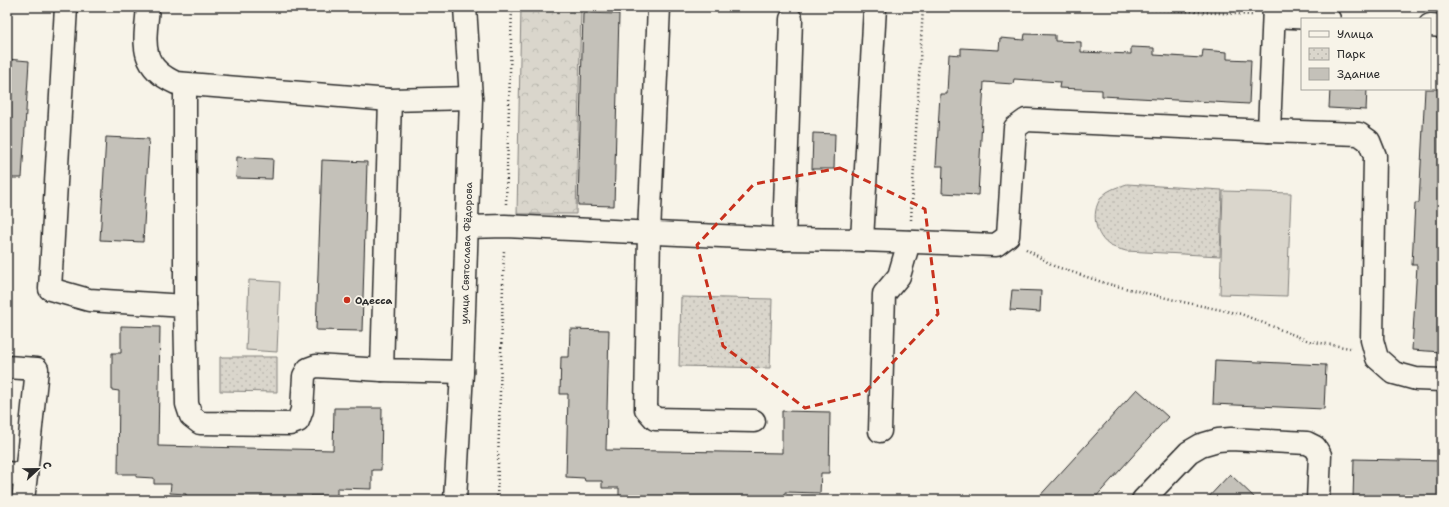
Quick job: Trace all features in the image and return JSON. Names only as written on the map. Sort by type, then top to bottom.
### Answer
[{"type":"street","points":[[66,7],[50,288],[89,300],[185,306]]},
{"type":"street","points":[[148,7],[145,45],[147,58],[154,68],[167,79],[176,83],[185,85],[390,100],[471,98]]},
{"type":"street","name":"улица Святослава Фёдорова","points":[[455,500],[462,372],[471,98],[465,7]]},
{"type":"street","points":[[659,7],[649,233],[646,409],[654,419],[754,422]]},
{"type":"street","points":[[862,240],[875,7]]},
{"type":"street","points":[[1269,130],[1274,11],[1322,18]]},
{"type":"street","points":[[784,239],[791,19]]},
{"type":"street","points":[[1431,25],[1442,26]]},
{"type":"street","points":[[185,85],[185,306],[188,404],[191,416],[200,423],[290,424],[298,421],[302,410],[304,376],[308,368],[316,366],[382,370],[462,372]]},
{"type":"street","points":[[382,370],[390,100]]},
{"type":"street","points":[[467,227],[505,226],[784,239],[862,240],[996,245],[1008,236],[1015,128],[1026,120],[1359,134],[1369,141],[1375,156],[1372,340],[1377,358],[1394,373],[1416,379],[1442,380]]},
{"type":"street","points":[[880,431],[884,294],[899,276],[910,242]]},
{"type":"street","points":[[7,367],[37,369],[16,474],[23,500]]},
{"type":"street","points":[[1143,500],[1189,452],[1201,445],[1218,440],[1231,439],[1306,443],[1314,447],[1320,455],[1318,500]]},
{"type":"path","points":[[497,500],[512,7]]},
{"type":"path","points":[[910,242],[923,7]]},
{"type":"path","points":[[1115,7],[1274,11]]},
{"type":"path","points":[[1008,236],[1060,269],[1108,284],[1182,302],[1241,314],[1309,341],[1352,349],[1377,358]]},
{"type":"highlighted area","points":[[840,168],[925,209],[938,314],[864,393],[805,408],[723,346],[697,245],[754,184]]},
{"type":"green space","points":[[521,7],[581,7],[576,214],[517,214]]},
{"type":"green space","points":[[1127,184],[1222,190],[1220,256],[1126,251],[1109,245],[1103,240],[1096,226],[1095,218],[1098,204],[1107,192]]},
{"type":"green space","points":[[1223,191],[1291,193],[1287,296],[1220,294]]},
{"type":"green space","points":[[249,280],[280,282],[277,352],[246,350]]},
{"type":"green space","points":[[681,297],[772,299],[770,368],[679,366]]},
{"type":"green space","points":[[220,357],[277,357],[277,392],[220,391]]},
{"type":"building","points":[[583,13],[619,14],[614,206],[578,205]]},
{"type":"building","points":[[1025,34],[1055,35],[1055,41],[1081,42],[1081,52],[1131,54],[1131,47],[1154,48],[1154,55],[1202,58],[1203,50],[1227,52],[1227,59],[1251,60],[1249,104],[1102,96],[1102,90],[1059,88],[1060,82],[1014,79],[1013,84],[984,82],[978,195],[942,193],[943,166],[936,166],[940,94],[947,94],[949,54],[961,55],[961,48],[999,50],[1000,38],[1024,40]]},
{"type":"building","points":[[7,59],[29,61],[22,178],[7,178]]},
{"type":"building","points":[[1442,89],[1442,352],[1412,350],[1417,265],[1412,265],[1415,203],[1419,203],[1425,90]]},
{"type":"building","points":[[1330,90],[1367,90],[1366,110],[1329,108]]},
{"type":"building","points":[[813,133],[835,134],[834,169],[812,169]]},
{"type":"building","points":[[106,137],[149,139],[143,242],[100,240]]},
{"type":"building","points":[[237,157],[273,159],[272,179],[236,178]]},
{"type":"building","points":[[322,160],[367,162],[362,331],[316,330]]},
{"type":"building","points":[[1012,290],[1041,291],[1040,312],[1010,310]]},
{"type":"building","points":[[121,326],[160,327],[158,446],[333,450],[334,408],[382,408],[381,470],[372,470],[372,489],[337,488],[337,496],[311,496],[312,500],[186,498],[186,494],[170,493],[171,484],[154,484],[154,478],[136,477],[136,474],[118,474],[119,391],[112,390],[112,353],[121,353]]},
{"type":"building","points":[[570,329],[609,330],[606,450],[782,453],[782,411],[830,412],[829,473],[821,473],[820,493],[785,492],[785,500],[635,500],[635,497],[619,497],[619,488],[602,488],[602,481],[585,481],[584,478],[566,477],[568,394],[560,394],[561,357],[569,357]]},
{"type":"building","points":[[1215,360],[1326,365],[1324,409],[1213,404]]},
{"type":"building","points":[[1137,389],[1168,417],[1093,500],[1036,500]]},
{"type":"building","points":[[1354,459],[1442,461],[1442,500],[1353,500]]},
{"type":"building","points":[[1230,474],[1257,500],[1206,500]]},
{"type":"place","name":"Одесса","points":[[347,300]]}]
